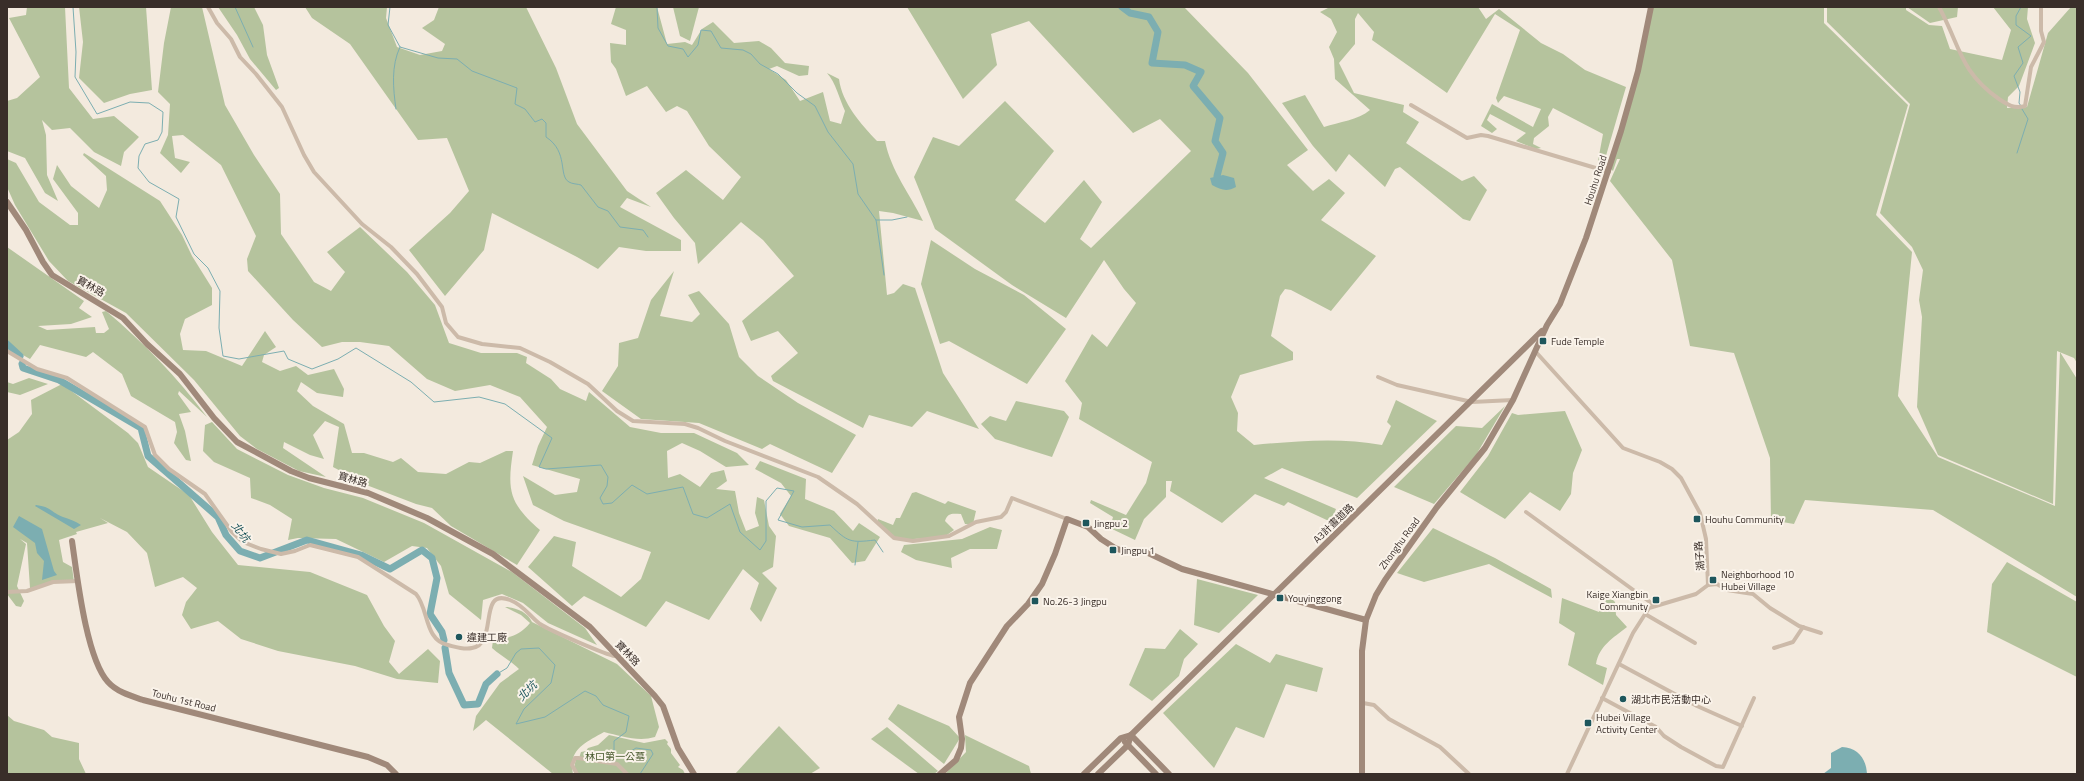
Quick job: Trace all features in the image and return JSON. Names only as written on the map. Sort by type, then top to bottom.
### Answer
[{"type":"street","points":[[208,7],[217,23],[231,39],[240,57],[256,74],[282,107],[304,155],[314,172],[362,224],[391,247],[417,274],[442,307],[446,323],[458,337],[482,344],[520,348],[544,359],[588,384],[617,411],[633,421],[685,424],[698,428],[725,441],[818,476],[857,504],[894,538],[913,541],[950,536],[976,522],[1001,517],[1006,512],[1012,498],[1088,527],[1101,539],[1115,548],[1128,552],[1144,551],[1182,569],[1366,620]]},
{"type":"street","name":"Houhu Road","points":[[1535,351],[1566,290],[1609,172],[1638,71],[1651,7]]},
{"type":"street","points":[[1938,7],[1952,40],[1972,76],[1992,94],[2017,108],[2025,106],[2031,67],[2044,42],[2041,31],[2041,7]]},
{"type":"street","points":[[1411,105],[1467,138],[1481,135],[1488,136],[1609,172]]},
{"type":"street","name":"寶林路","points":[[7,202],[17,215],[50,272],[123,318],[147,344],[180,374],[214,418],[237,442],[291,471],[309,478],[342,485],[368,493],[427,518],[474,543],[520,573],[583,621],[615,656],[649,689],[663,706],[678,748],[694,774]]},
{"type":"street","name":"A3計畫道路","points":[[1131,735],[1524,351],[1548,325]]},
{"type":"street","points":[[7,351],[37,369],[67,378],[145,427],[155,455],[169,468],[206,494],[232,532],[243,542],[261,549],[281,554],[295,551],[310,545],[332,550],[368,562],[416,594],[420,599],[430,632],[446,645],[474,648],[484,642],[487,634],[490,608],[493,602],[500,599],[508,599],[527,609],[540,624],[615,656]]},
{"type":"street","name":"Zhonghu Road","points":[[1362,774],[1362,651],[1366,620],[1376,595],[1437,507],[1479,458],[1513,400],[1535,351]]},
{"type":"street","name":"湖子路","points":[[1535,351],[1623,448],[1667,465],[1681,478],[1695,502],[1703,525],[1708,556],[1708,585],[1696,594],[1654,605]]},
{"type":"street","points":[[1378,377],[1397,385],[1472,402],[1513,400]]},
{"type":"street","points":[[1526,512],[1654,605],[1645,614],[1633,632],[1567,774]]},
{"type":"street","points":[[940,774],[956,760],[962,748],[959,717],[970,683],[1007,626],[1028,604],[1042,584],[1055,554],[1067,518]]},
{"type":"street","name":"Touhu 1st Road","points":[[72,541],[78,581],[96,661],[109,683],[120,690],[144,700],[368,757],[387,765],[396,774]]},
{"type":"street","points":[[7,592],[27,591],[53,582],[78,581]]},
{"type":"street","points":[[1708,585],[1717,584],[1727,590],[1753,594],[1770,608],[1804,627],[1821,633]]},
{"type":"street","points":[[1645,614],[1695,643]]},
{"type":"street","points":[[1774,648],[1793,642],[1804,627]]},
{"type":"street","points":[[1619,664],[1697,706],[1742,726]]},
{"type":"street","points":[[1602,698],[1656,727],[1664,736],[1681,747],[1716,766],[1723,767],[1754,698]]},
{"type":"street","points":[[1362,704],[1374,705],[1389,719],[1440,747],[1469,774]]},
{"type":"street","points":[[1084,774],[1121,738],[1131,735]]},
{"type":"street","points":[[1098,774],[1128,745],[1131,735]]},
{"type":"street","points":[[1131,735],[1169,774]]},
{"type":"street","points":[[1121,738],[1156,774]]},
{"type":"street","points":[[577,774],[572,765],[575,758],[617,764],[627,774]]},
{"type":"green space","points":[[27,7],[65,7],[69,88],[93,119],[114,116],[139,137],[124,152],[121,166],[94,152],[70,128],[52,130],[42,120],[46,135],[47,175],[58,201],[45,193],[25,158],[7,151],[7,101],[17,98],[40,77],[9,18],[26,15]]},
{"type":"green space","points":[[79,7],[146,7],[152,90],[130,94],[104,103],[79,78],[83,42]]},
{"type":"green space","points":[[171,7],[202,7],[225,105],[254,155],[280,194],[281,234],[314,282],[331,291],[345,272],[327,252],[360,227],[407,272],[435,305],[449,343],[481,353],[517,353],[527,357],[526,363],[551,379],[560,389],[586,401],[589,392],[630,427],[661,433],[694,433],[737,453],[749,465],[726,467],[700,451],[682,443],[667,451],[668,478],[680,474],[700,487],[711,473],[724,470],[727,481],[716,489],[735,491],[739,513],[746,531],[759,526],[755,513],[757,497],[764,500],[769,526],[776,536],[773,567],[762,573],[777,588],[761,622],[750,609],[759,583],[743,569],[709,620],[666,601],[646,627],[584,596],[572,606],[528,567],[554,536],[576,542],[572,566],[621,597],[641,579],[651,552],[564,521],[533,505],[523,476],[555,495],[577,492],[580,479],[532,465],[538,446],[547,427],[520,397],[490,385],[455,391],[427,379],[389,346],[360,342],[342,342],[322,347],[293,320],[248,271],[247,259],[256,236],[221,165],[183,135],[172,136],[175,158],[190,162],[181,173],[160,153],[168,135],[170,104],[158,92],[164,43]]},
{"type":"green space","points":[[218,7],[254,7],[263,25],[267,55],[279,88],[276,90],[250,59],[237,35]]},
{"type":"green space","points":[[305,7],[387,7],[386,18],[397,47],[420,55],[442,51],[445,44],[422,28],[434,20],[439,7],[526,7],[556,68],[577,124],[627,191],[651,207],[627,198],[620,207],[681,240],[681,251],[646,251],[619,247],[598,269],[492,213],[484,250],[445,296],[409,250],[450,213],[469,191],[447,138],[418,140],[350,44],[312,18]]},
{"type":"green space","points":[[616,7],[657,7],[667,44],[685,42],[692,45],[702,29],[713,22],[734,43],[759,41],[771,48],[785,63],[809,66],[808,75],[799,76],[777,66],[769,69],[786,80],[800,101],[823,92],[830,121],[841,124],[845,111],[835,86],[827,73],[839,79],[844,96],[853,113],[877,141],[885,141],[896,172],[923,221],[879,211],[887,295],[894,293],[903,284],[915,288],[943,373],[979,429],[927,411],[912,427],[869,415],[863,428],[773,381],[771,376],[798,353],[778,331],[751,341],[742,321],[794,276],[763,240],[741,222],[698,264],[695,243],[656,193],[686,170],[723,200],[741,177],[709,146],[687,111],[677,106],[666,112],[647,86],[626,96],[616,69],[611,62],[610,43],[626,45],[626,30],[611,24]]},
{"type":"green space","points":[[673,7],[699,7],[690,41],[680,36]]},
{"type":"green space","points":[[907,7],[1184,7],[1248,73],[1308,150],[1287,165],[1313,191],[1329,179],[1345,193],[1321,220],[1376,256],[1331,311],[1291,290],[1285,289],[1280,296],[1271,336],[1293,352],[1293,360],[1240,375],[1231,397],[1238,413],[1237,431],[1254,445],[1334,440],[1382,445],[1391,426],[1387,422],[1396,400],[1437,421],[1357,498],[1282,468],[1264,478],[1336,509],[1331,522],[1288,502],[1284,506],[1255,494],[1222,523],[1170,491],[1172,481],[1166,481],[1166,497],[1144,519],[1135,540],[1110,528],[1113,517],[1090,503],[1091,500],[1126,515],[1146,483],[1152,462],[1079,419],[1082,403],[1065,381],[1092,334],[1107,347],[1136,303],[1124,289],[1104,260],[1066,318],[1012,285],[935,229],[914,177],[933,137],[959,146],[1005,101],[1054,151],[1015,200],[1045,223],[1084,180],[1102,202],[1080,239],[1091,248],[1191,151],[1160,119],[1133,133],[1029,21],[991,34],[997,65],[963,99]]},
{"type":"green space","points":[[1330,7],[1478,7],[1486,19],[1499,9],[1541,43],[1563,54],[1585,70],[1626,87],[1603,166],[1598,161],[1603,134],[1553,108],[1548,117],[1549,126],[1534,138],[1533,144],[1541,148],[1536,149],[1516,141],[1526,133],[1490,114],[1487,120],[1497,129],[1492,133],[1481,126],[1492,104],[1533,127],[1541,109],[1504,96],[1498,103],[1496,98],[1520,30],[1495,14],[1447,93],[1372,40],[1374,32],[1358,13],[1355,19],[1355,44],[1339,63],[1354,93],[1404,105],[1403,112],[1419,122],[1406,143],[1462,181],[1474,176],[1487,190],[1470,221],[1463,219],[1400,167],[1395,169],[1385,187],[1349,154],[1336,172],[1313,146],[1282,103],[1305,95],[1324,127],[1360,116],[1370,110],[1335,79],[1334,59],[1329,47],[1337,32],[1331,19],[1320,12]]},
{"type":"green space","points":[[1653,7],[1824,7],[1824,23],[1908,105],[1876,215],[1912,252],[1898,396],[1938,457],[2055,506],[2060,352],[2077,379],[2077,597],[1933,510],[1805,500],[1794,524],[1771,520],[1770,458],[1734,353],[1690,346],[1672,260],[1610,181],[1620,159],[1617,159],[1613,171],[1611,169]]},
{"type":"green space","points":[[1827,7],[1906,7],[1906,10],[1929,25],[1942,26],[1950,49],[2002,60],[2011,30],[1993,7],[2028,7],[2027,19],[2035,43],[2019,86],[2008,97],[2007,108],[2027,107],[2048,33],[2071,7],[2077,7],[2077,363],[2074,358],[2057,351],[2053,504],[1938,455],[1917,407],[1922,317],[1919,300],[1923,270],[1912,247],[1880,213],[1910,104],[1827,22]]},
{"type":"green space","points":[[1907,7],[1958,7],[1957,17],[1930,23]]},
{"type":"green space","points":[[84,153],[160,201],[182,235],[192,256],[212,288],[212,305],[185,319],[180,334],[183,350],[206,351],[242,366],[265,331],[276,347],[264,355],[262,362],[280,371],[296,366],[308,375],[334,369],[344,389],[343,397],[317,393],[301,382],[297,391],[313,406],[344,424],[352,453],[364,453],[393,462],[401,458],[418,472],[446,474],[469,462],[480,463],[506,451],[513,451],[510,476],[516,504],[540,530],[517,565],[451,526],[432,508],[416,504],[369,486],[333,467],[339,427],[325,421],[313,435],[324,459],[310,455],[284,442],[283,448],[326,477],[299,471],[257,449],[240,436],[194,380],[126,313],[68,281],[49,261],[15,205],[7,187],[7,159],[16,163],[39,202],[70,225],[78,225],[78,213],[53,179],[57,165],[71,186],[99,208],[107,190],[106,176],[83,155]]},
{"type":"green space","points":[[931,240],[975,269],[1024,295],[1066,329],[1027,384],[949,341],[940,344],[921,284]]},
{"type":"green space","points":[[7,247],[84,301],[79,308],[92,317],[71,324],[38,326],[47,330],[95,327],[96,333],[104,333],[109,329],[102,312],[106,311],[134,335],[172,374],[207,417],[179,391],[178,394],[191,412],[179,414],[185,431],[191,461],[186,460],[174,443],[177,432],[175,422],[131,396],[122,374],[93,352],[86,357],[40,345],[30,359],[7,346]]},
{"type":"green space","points":[[674,271],[660,316],[692,322],[700,314],[688,295],[699,291],[729,324],[739,357],[758,376],[798,403],[856,435],[832,473],[770,444],[762,449],[699,423],[641,419],[602,391],[618,366],[619,343],[638,338],[651,300]]},
{"type":"green space","points":[[29,378],[48,384],[20,395],[7,392],[7,382],[13,384]]},
{"type":"green space","points":[[62,384],[128,433],[138,443],[148,467],[189,495],[212,532],[238,565],[310,572],[367,595],[384,626],[395,641],[389,662],[399,674],[428,649],[440,661],[438,683],[397,679],[355,666],[278,651],[241,639],[218,621],[191,629],[182,615],[186,602],[197,588],[183,577],[155,587],[147,553],[127,532],[100,518],[108,523],[76,532],[77,534],[59,540],[63,562],[72,567],[74,582],[52,583],[32,591],[30,588],[27,543],[20,539],[26,544],[17,586],[24,601],[21,607],[16,606],[7,594],[7,440],[19,432],[32,414],[31,400]]},
{"type":"green space","points":[[1016,401],[1064,411],[1069,417],[1052,457],[995,439],[981,424],[990,416],[1006,421]]},
{"type":"green space","points":[[1505,406],[1476,455],[1434,504],[1394,487],[1456,426],[1482,428]]},
{"type":"green space","points":[[1565,411],[1582,450],[1573,473],[1571,494],[1560,511],[1530,492],[1505,519],[1460,492],[1488,456],[1512,413],[1518,415]]},
{"type":"green space","points":[[212,422],[237,449],[288,475],[324,488],[363,498],[424,523],[512,572],[585,628],[597,645],[548,623],[523,603],[502,594],[483,600],[481,620],[449,594],[441,566],[427,548],[412,546],[384,562],[336,539],[298,538],[288,540],[292,519],[270,505],[251,498],[250,478],[214,462],[203,451],[205,425]]},
{"type":"green space","points":[[760,461],[806,479],[805,499],[834,511],[853,531],[859,523],[880,537],[865,561],[852,563],[830,538],[789,526],[780,514],[791,496],[781,483],[755,469]]},
{"type":"green space","points":[[916,492],[945,504],[948,501],[976,511],[973,524],[965,524],[961,514],[951,514],[945,521],[954,530],[944,537],[899,540],[877,523],[878,519],[893,525],[896,518],[900,518],[912,493]]},
{"type":"green space","points":[[990,527],[1002,530],[997,549],[970,549],[951,558],[952,568],[916,560],[901,552],[904,545],[962,539]]},
{"type":"green space","points":[[1433,528],[1495,558],[1551,589],[1552,598],[1489,564],[1424,582],[1397,573]]},
{"type":"green space","points":[[2007,562],[2077,602],[2077,677],[1987,632],[1992,584]]},
{"type":"green space","points":[[1197,579],[1258,595],[1219,633],[1194,625]]},
{"type":"green space","points":[[1607,594],[1615,602],[1616,615],[1627,627],[1607,643],[1600,652],[1596,664],[1607,668],[1603,685],[1568,665],[1575,633],[1559,623],[1562,598],[1599,612]]},
{"type":"green space","points":[[505,607],[521,611],[528,615],[532,622],[617,664],[651,696],[659,727],[655,737],[636,739],[604,732],[585,744],[576,753],[573,758],[572,765],[573,774],[553,774],[486,720],[473,731],[476,716],[500,683],[519,669],[492,648],[493,640],[518,634],[530,623],[521,615]]},
{"type":"green space","points":[[1180,629],[1198,644],[1184,659],[1179,676],[1152,701],[1129,685],[1145,648],[1165,649]]},
{"type":"green space","points":[[1236,644],[1270,663],[1276,654],[1323,668],[1317,692],[1286,684],[1264,738],[1236,727],[1214,768],[1163,713]]},
{"type":"green space","points":[[898,704],[949,726],[960,738],[944,764],[888,719]]},
{"type":"green space","points":[[7,715],[14,721],[44,730],[52,737],[79,743],[79,759],[86,774],[7,774]]},
{"type":"green space","points":[[779,726],[820,768],[810,774],[735,774]]},
{"type":"green space","points":[[887,727],[938,771],[934,774],[919,774],[871,739]]},
{"type":"green space","name":"林口第一公墓","points":[[609,735],[644,743],[665,739],[671,749],[671,753],[680,765],[678,767],[683,770],[685,774],[577,774],[575,764],[576,759],[579,758],[581,752],[598,745]]},
{"type":"green space","points":[[965,735],[1029,766],[1031,774],[945,774],[966,752]]},
{"type":"water","points":[[1223,175],[1234,178],[1236,187],[1230,190],[1224,190],[1212,185],[1210,178]]},
{"type":"water","points":[[35,506],[48,508],[81,525],[74,529]]},
{"type":"water","points":[[19,516],[42,529],[54,571],[57,575],[42,580],[44,561],[37,553],[35,543],[13,527]]},
{"type":"water","points":[[1842,747],[1853,749],[1860,755],[1865,763],[1867,774],[1823,774],[1831,768],[1831,753]]},
{"type":"waterway","points":[[73,7],[76,52],[75,77],[97,114],[130,102],[149,103],[163,112],[162,132],[158,140],[145,144],[139,156],[138,168],[149,182],[179,199],[176,217],[194,254],[208,268],[220,291],[219,328],[223,356],[239,359],[284,351],[288,359],[312,369],[338,359],[356,348],[411,382],[434,402],[479,397],[505,404],[552,438],[539,467],[546,469],[601,465],[608,477],[607,486],[600,498],[603,504],[612,503],[632,485],[647,494],[683,487],[693,514],[707,518],[730,504],[740,532],[760,550],[766,541],[766,501],[777,488],[794,491],[778,520],[802,527],[830,525],[841,535],[850,540],[875,540],[883,552]]},
{"type":"waterway","points":[[235,7],[253,47]]},
{"type":"waterway","points":[[390,7],[388,25],[400,47],[438,58],[457,59],[472,71],[517,88],[515,104],[525,109],[535,122],[542,119],[546,123],[546,137],[558,150],[566,179],[570,183],[581,185],[598,207],[608,211],[620,227],[643,230],[648,237]]},
{"type":"waterway","points":[[657,7],[658,28],[668,46],[683,49],[688,57],[698,45],[701,30],[711,31],[721,48],[743,50],[751,54],[760,64],[778,74],[797,93],[815,106],[828,132],[853,164],[858,194],[876,220],[884,275]]},
{"type":"waterway","points":[[1122,7],[1130,13],[1149,17],[1158,32],[1152,63],[1185,65],[1201,72],[1193,86],[1220,118],[1215,141],[1223,153],[1217,176]]},
{"type":"waterway","points":[[2021,7],[2016,16],[2016,25],[2031,36],[2018,47],[2023,63],[2014,76],[2020,92],[2019,103],[2021,106]]},
{"type":"waterway","points":[[396,109],[394,69],[400,47]]},
{"type":"waterway","points":[[2017,153],[2028,119],[2022,109]]},
{"type":"waterway","points":[[876,220],[892,220],[907,217]]},
{"type":"waterway","name":"北坑","points":[[7,344],[20,356]]},
{"type":"waterway","name":"北坑","points":[[22,364],[23,368],[59,380],[141,428],[148,456],[218,517],[226,535],[240,551],[260,558],[307,540],[361,555],[390,569],[422,550],[432,558],[437,578],[430,614],[442,632],[444,640]]},
{"type":"waterway","points":[[855,565],[858,542]]},
{"type":"waterway","name":"北坑","points":[[445,648],[449,673],[464,705],[478,704],[486,684],[497,674]]},
{"type":"waterway","name":"北坑","points":[[497,674],[507,668],[516,653],[521,649],[539,648],[555,665],[551,683],[524,709],[516,724],[545,717],[585,691],[596,696],[603,705],[629,716],[626,732],[614,741],[614,756],[621,757],[636,748],[651,750],[653,754],[640,774]]},
{"type":"place","name":"Fude Temple","points":[[1543,341]]},
{"type":"place","name":"Houhu Community","points":[[1697,519]]},
{"type":"place","name":"Jingpu 2","points":[[1086,523]]},
{"type":"place","name":"Jingpu 1","points":[[1113,550]]},
{"type":"place","name":"Neighborhood 10 Hubei Village","points":[[1713,580]]},
{"type":"place","name":"Youyinggong","points":[[1280,598]]},
{"type":"place","name":"Kaige Xiangbin Community","points":[[1656,600]]},
{"type":"place","name":"No.26-3 Jingpu","points":[[1035,601]]},
{"type":"place","name":"違建工廠","points":[[459,637]]},
{"type":"place","name":"湖北市民活動中心","points":[[1623,699]]},
{"type":"place","name":"Hubei Village Activity Center","points":[[1588,723]]}]
